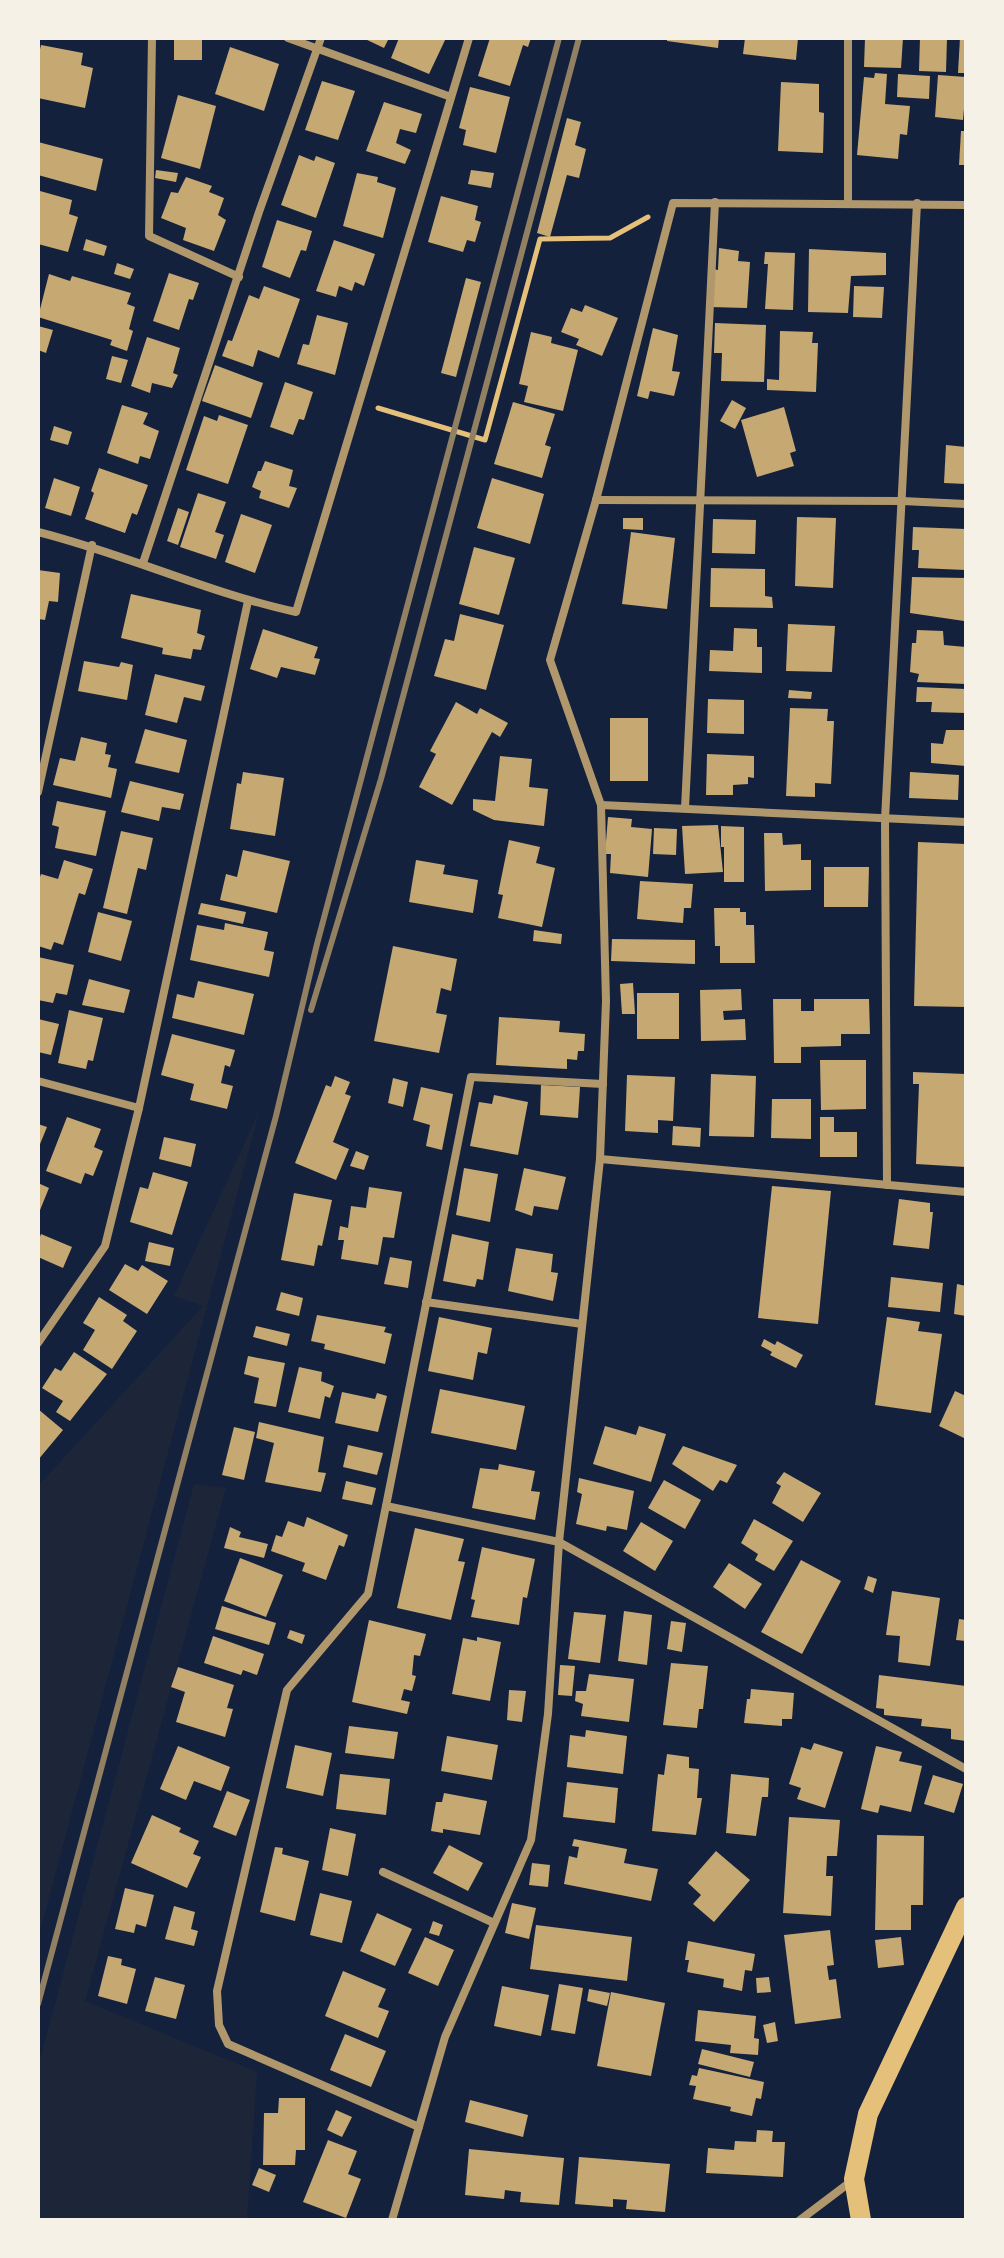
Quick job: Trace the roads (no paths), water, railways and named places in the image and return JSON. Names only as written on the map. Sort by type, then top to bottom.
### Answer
[{"type":"main road","points":[[861,2220],[854,2179],[868,2114],[966,1907]]},
{"type":"street","points":[[152,38],[149,236],[239,277]]},
{"type":"street","points":[[288,38],[320,43],[451,97]]},
{"type":"street","points":[[38,532],[92,545],[248,601],[296,612],[469,38]]},
{"type":"street","points":[[848,38],[848,204]]},
{"type":"street","points":[[143,563],[259,212],[320,43]]},
{"type":"street","points":[[685,808],[715,202]]},
{"type":"street","points":[[392,2220],[445,2037],[531,1840],[548,1714],[559,1542],[600,1159],[606,1001],[601,805],[550,660],[596,500],[673,203],[966,205]]},
{"type":"street","points":[[887,1185],[885,819],[917,203]]},
{"type":"street","points":[[596,500],[966,504]]},
{"type":"street","points":[[38,792],[92,545]]},
{"type":"street","points":[[38,1343],[105,1246],[139,1108],[248,601]]},
{"type":"street","points":[[601,805],[966,822]]},
{"type":"street","points":[[419,2127],[228,2044],[219,2025],[217,1991],[287,1690],[368,1594],[471,1077],[603,1084]]},
{"type":"street","points":[[38,1081],[139,1108]]},
{"type":"street","points":[[600,1159],[966,1192]]},
{"type":"street","points":[[426,1302],[582,1324]]},
{"type":"street","points":[[386,1506],[559,1542],[966,1769]]},
{"type":"street","points":[[383,1872],[494,1923]]},
{"type":"street","points":[[800,2220],[854,2179]]},
{"type":"railway","points":[[38,2004],[276,1116],[317,944],[559,38]]},
{"type":"railway","points":[[311,1010],[381,779],[579,38]]}]
